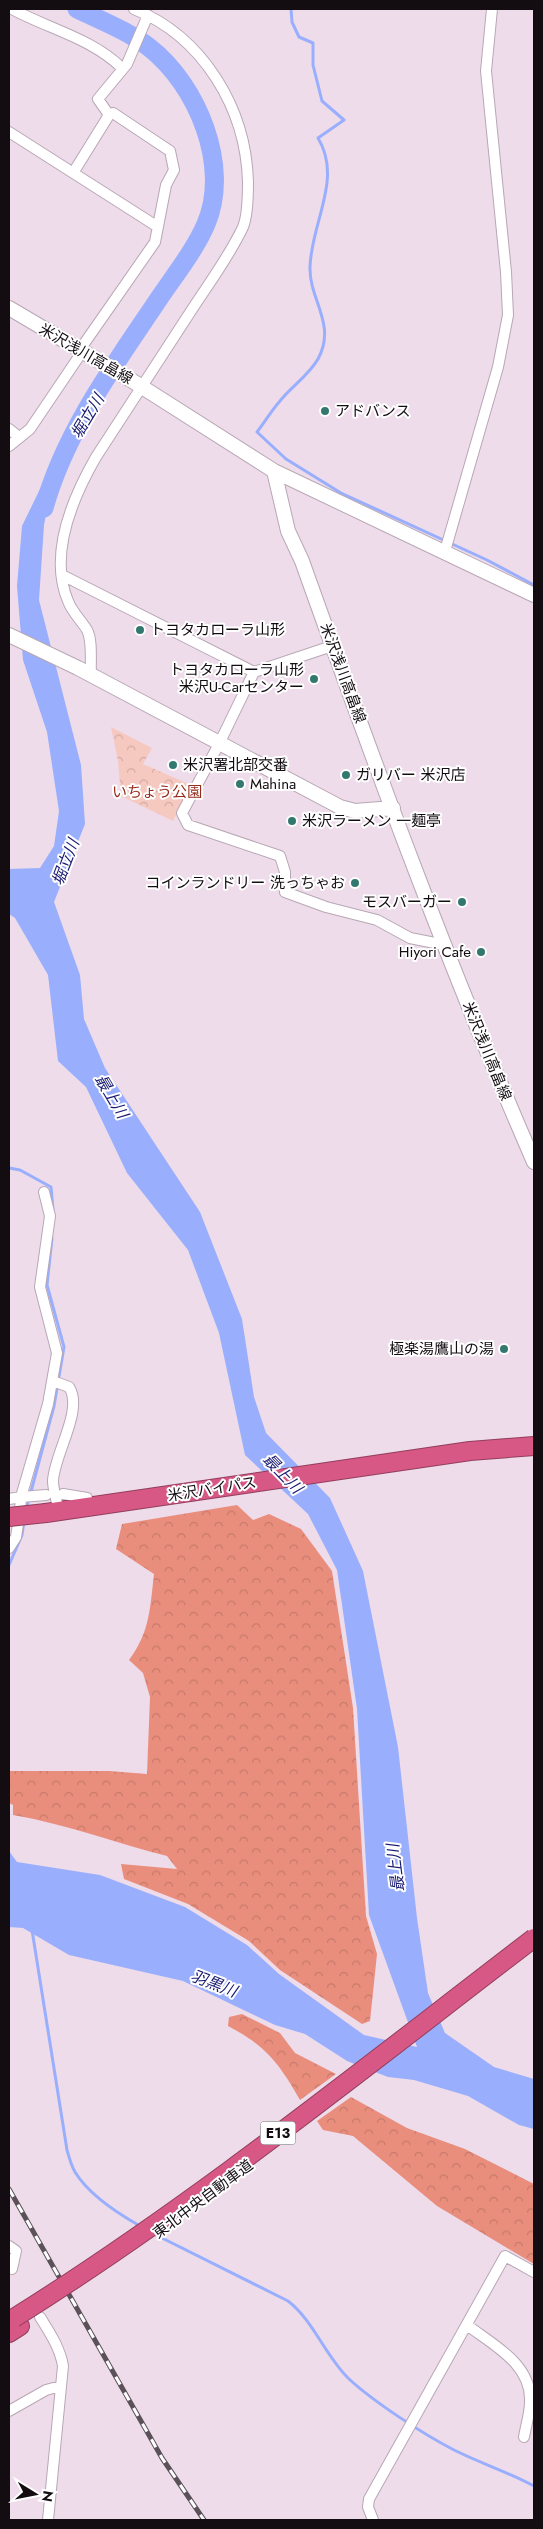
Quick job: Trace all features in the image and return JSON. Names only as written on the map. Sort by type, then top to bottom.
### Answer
[{"type":"highway","name":"米沢バイパス","points":[[16,1517],[470,1451],[534,1446]]},
{"type":"highway","name":"東北中央自動車道","points":[[13,2325],[206,2187],[534,1938]]},
{"type":"highway","name":"東北中央自動車道","points":[[13,2325],[130,2254],[534,1949]]},
{"type":"main road","name":"米沢浅川高畠線","points":[[9,308],[136,384],[274,471],[288,531],[302,561],[332,646],[445,944],[499,1082],[534,1162]]},
{"type":"main road","points":[[274,471],[534,595]]},
{"type":"main road","points":[[13,637],[78,668],[340,807],[355,812],[393,808]]},
{"type":"street","points":[[12,9],[38,23],[80,38],[107,53],[124,66]]},
{"type":"street","points":[[91,675],[88,632],[68,601],[62,575],[63,535],[70,508],[79,486],[136,384],[244,225],[248,194],[243,144],[235,115],[221,84],[182,37],[148,15],[134,9]]},
{"type":"street","points":[[445,551],[498,366],[508,315],[506,262],[486,71],[492,9]]},
{"type":"street","points":[[109,115],[98,99],[124,66],[148,15]]},
{"type":"street","points":[[9,446],[18,436],[30,429],[155,242],[166,185],[174,170],[170,151],[114,113],[109,115],[73,173]]},
{"type":"street","points":[[9,132],[158,227]]},
{"type":"street","points":[[9,429],[18,436]]},
{"type":"street","points":[[62,575],[254,672],[332,646]]},
{"type":"street","points":[[254,672],[219,744],[182,812],[188,825],[280,856],[285,872],[286,892],[326,907],[377,920],[410,938],[445,944]]},
{"type":"street","points":[[9,1548],[16,1537],[16,1517],[57,1382],[56,1345],[40,1286],[50,1216],[44,1192]]},
{"type":"street","points":[[53,1512],[53,1481],[65,1434],[72,1416],[74,1394],[69,1387],[57,1382]]},
{"type":"street","points":[[62,1494],[87,1498],[94,1505]]},
{"type":"street","points":[[9,1499],[44,1495]]},
{"type":"street","points":[[9,2246],[16,2251],[12,2269],[9,2268]]},
{"type":"street","points":[[373,2520],[368,2508],[369,2499],[506,2256],[534,2272]]},
{"type":"street","points":[[40,2317],[61,2356],[61,2386],[48,2520]]},
{"type":"street","points":[[467,2325],[516,2363],[524,2372],[529,2386],[530,2402],[524,2436]]},
{"type":"street","points":[[9,2411],[46,2390],[61,2386]]},
{"type":"green space","name":"いちょう公園","points":[[111,727],[152,748],[143,764],[191,785],[173,821],[121,796],[118,761]]},
{"type":"green space","points":[[237,1505],[253,1520],[269,1514],[301,1529],[332,1571],[353,1708],[366,1916],[377,1954],[370,2021],[362,2024],[280,1970],[249,1941],[188,1904],[124,1879],[121,1864],[177,1869],[167,1856],[72,1828],[13,1815],[13,1805],[9,1803],[9,1771],[109,1771],[147,1774],[150,1697],[143,1673],[129,1660],[141,1640],[148,1619],[154,1574],[116,1549],[122,1524]]},
{"type":"green space","points":[[242,2014],[280,2033],[295,2053],[336,2074],[300,2100],[278,2066],[262,2048],[228,2026],[229,2017]]},
{"type":"green space","points":[[351,2097],[407,2128],[465,2149],[534,2184],[534,2264],[437,2206],[353,2136],[323,2130],[317,2121]]},
{"type":"water","points":[[58,452],[44,525],[39,600],[81,765],[85,824],[54,902],[80,975],[84,1019],[105,1068],[200,1212],[242,1319],[254,1397],[266,1433],[330,1498],[363,1571],[398,1747],[417,1918],[428,1993],[445,2033],[494,2067],[534,2079],[534,2129],[519,2125],[468,2096],[414,2080],[388,2077],[347,2061],[305,2034],[275,2025],[183,1981],[69,1955],[23,1928],[9,1927],[9,1851],[17,1862],[100,1875],[185,1907],[247,1945],[279,1974],[364,2035],[417,2047],[369,1915],[357,1709],[337,1570],[308,1514],[245,1455],[219,1333],[188,1250],[127,1173],[86,1087],[58,1061],[48,975],[15,918],[9,914],[9,869],[40,868],[54,846],[59,811],[47,732],[23,660],[17,586],[22,526]]},
{"type":"waterway","name":"堀立川","points":[[44,508],[53,480],[78,426],[125,349],[190,253],[206,224],[213,201],[212,153],[205,128],[195,105],[182,83],[167,64],[150,48],[133,36],[77,9]]},
{"type":"waterway","points":[[291,9],[292,22],[299,37],[313,43],[313,65],[322,101],[344,120],[318,138],[325,154],[327,185],[315,234],[310,267],[311,279],[324,323],[323,346],[314,365],[284,396],[257,432],[286,459],[341,493],[487,560],[534,585]]},
{"type":"waterway","points":[[9,1168],[20,1170],[51,1187],[53,1210]]},
{"type":"waterway","points":[[26,1510],[54,1406],[64,1347],[47,1285],[52,1238]]},
{"type":"waterway","points":[[9,1565],[22,1535],[24,1521]]},
{"type":"waterway","points":[[32,1930],[67,2150],[71,2164],[81,2180],[96,2196],[140,2226]]},
{"type":"waterway","points":[[152,2233],[288,2301],[305,2318],[341,2370],[372,2398],[414,2427],[464,2455],[534,2486]]},
{"type":"railway","points":[[9,2189],[162,2458],[204,2520]]},
{"type":"place","name":"アドバンス","points":[[325,411]]},
{"type":"place","name":"トヨタカローラ山形","points":[[140,630]]},
{"type":"place","name":"トヨタカローラ山形 米沢U-Carセンター","points":[[314,679]]},
{"type":"place","name":"米沢署北部交番","points":[[173,765]]},
{"type":"place","name":"ガリバー 米沢店","points":[[346,775]]},
{"type":"place","name":"Mahina","points":[[240,784]]},
{"type":"place","name":"米沢ラーメン 一麺亭","points":[[292,821]]},
{"type":"place","name":"コインランドリー 洗っちゃお","points":[[355,883]]},
{"type":"place","name":"モスバーガー","points":[[462,902]]},
{"type":"place","name":"Hiyori Cafe","points":[[481,952]]},
{"type":"place","name":"極楽湯鷹山の湯","points":[[504,1349]]},
{"type":"water label","name":"最上川","points":[[112,1096]]},
{"type":"water label","name":"最上川","points":[[283,1473]]},
{"type":"water label","name":"最上川","points":[[395,1868]]},
{"type":"water label","name":"羽黒川","points":[[214,1983]]}]
